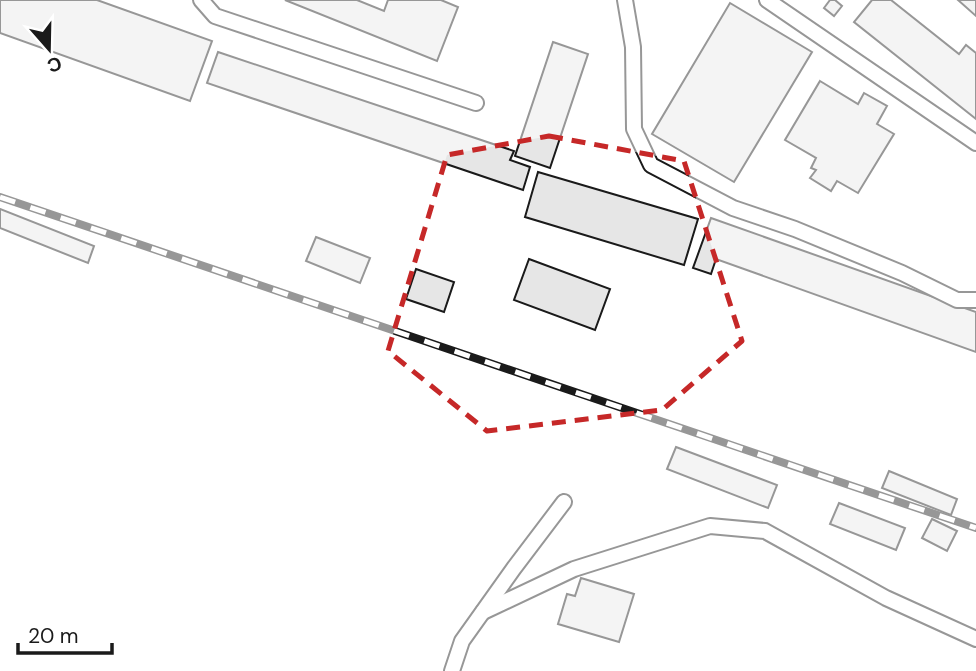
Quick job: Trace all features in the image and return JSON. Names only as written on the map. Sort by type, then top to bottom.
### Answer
[{"type":"lane","points":[[201,0],[215,16],[476,103]]},
{"type":"lane","points":[[625,0],[634,47],[634,129],[651,165],[733,208],[795,229],[902,273],[957,300],[976,300]]},
{"type":"lane","points":[[767,0],[976,143]]},
{"type":"lane","points":[[452,671],[462,642],[564,502]]},
{"type":"lane","points":[[483,612],[575,569],[710,526],[765,531],[886,598],[976,639]]},
{"type":"highlighted area","points":[[549,136],[684,161],[742,341],[662,410],[487,431],[388,351],[447,155]]},
{"type":"building","points":[[0,0],[97,0],[212,41],[190,101],[0,33]]},
{"type":"building","points":[[285,0],[357,0],[384,11],[388,0],[441,0],[458,7],[437,61]]},
{"type":"building","points":[[830,0],[835,0],[842,6],[834,16],[824,8]]},
{"type":"building","points":[[872,0],[891,0],[959,54],[966,45],[976,53],[976,119],[854,22]]},
{"type":"building","points":[[958,0],[976,0],[976,16]]},
{"type":"building","points":[[730,3],[812,52],[734,182],[652,134]]},
{"type":"building","points":[[553,42],[588,54],[550,168],[515,156]]},
{"type":"building","points":[[218,52],[514,151],[510,160],[530,167],[523,190],[207,83]]},
{"type":"building","points":[[820,81],[858,104],[864,93],[887,106],[877,124],[894,134],[858,193],[837,181],[831,191],[810,178],[816,170],[811,168],[816,158],[785,140]]},
{"type":"building","points":[[538,172],[698,219],[684,265],[525,217]]},
{"type":"building","points":[[0,209],[94,246],[88,263],[0,228]]},
{"type":"building","points":[[711,218],[976,312],[976,352],[716,259],[711,274],[693,268]]},
{"type":"building","points":[[316,237],[370,258],[360,283],[306,261]]},
{"type":"building","points":[[529,259],[610,289],[595,330],[514,300]]},
{"type":"building","points":[[416,269],[454,282],[444,312],[406,299]]},
{"type":"building","points":[[676,447],[777,485],[768,508],[667,469]]},
{"type":"building","points":[[889,471],[957,499],[951,515],[882,488]]},
{"type":"building","points":[[839,503],[905,528],[896,550],[830,524]]},
{"type":"building","points":[[932,519],[957,531],[947,551],[922,538]]},
{"type":"building","points":[[581,578],[634,594],[619,642],[558,624],[567,594],[575,596]]},
{"type":"railway","points":[[0,197],[976,528]]}]
